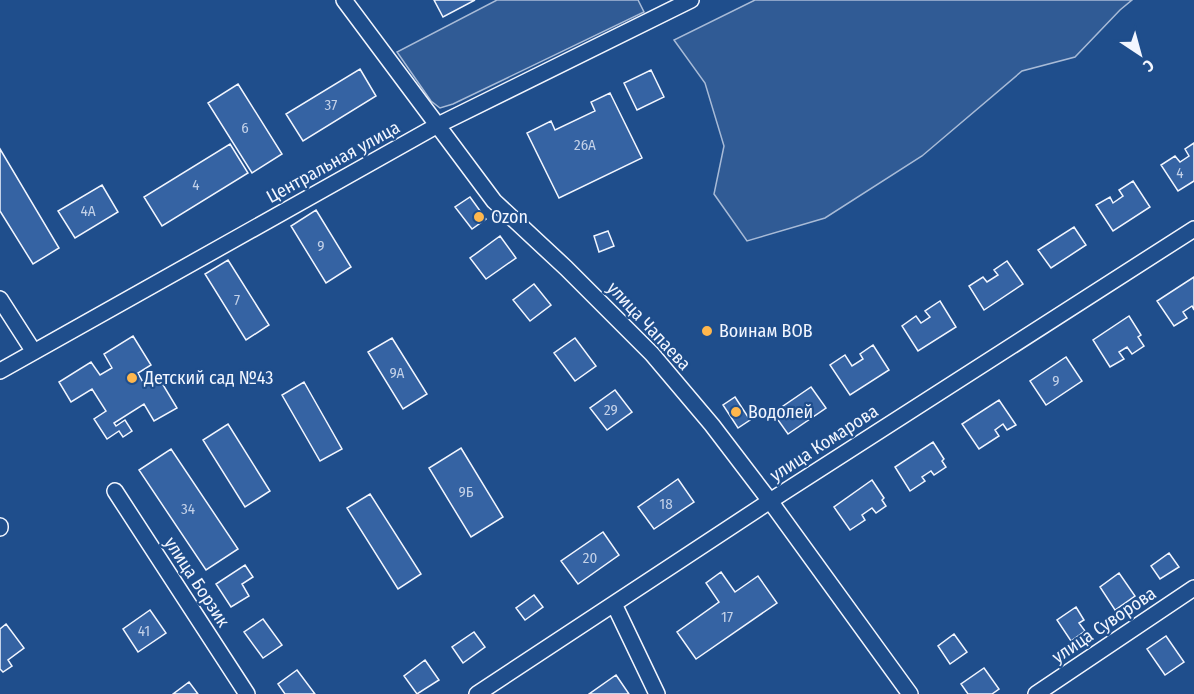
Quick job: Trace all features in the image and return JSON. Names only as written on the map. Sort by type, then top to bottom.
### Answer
[{"type":"street","name":"улица Чапаева","points":[[344,0],[494,201],[652,354],[712,425],[910,694]]},
{"type":"street","name":"Центральная улица","points":[[0,371],[438,125],[691,0]]},
{"type":"street","name":"улица Комарова","points":[[477,694],[770,501],[1194,229]]},
{"type":"street","points":[[0,299],[34,352]]},
{"type":"street","name":"улица Борзик","points":[[115,491],[247,694]]},
{"type":"street","name":"улица Суворова","points":[[1036,694],[1194,588]]},
{"type":"street","points":[[615,604],[657,694]]},
{"type":"shaded area","points":[[497,0],[638,0],[644,12],[453,104],[440,108],[431,101],[397,52]]},
{"type":"shaded area","points":[[755,0],[1132,0],[1075,57],[1022,71],[922,156],[825,218],[747,241],[714,194],[724,146],[705,83],[674,40]]},
{"type":"building","points":[[434,0],[475,0],[443,17]]},
{"type":"building","points":[[360,69],[376,96],[303,141],[286,114]]},
{"type":"building","points":[[651,70],[664,97],[637,110],[624,83]]},
{"type":"building","points":[[238,84],[282,154],[252,173],[208,103]]},
{"type":"building","points":[[610,93],[642,158],[559,198],[527,133],[551,121],[555,130],[595,111],[591,102]]},
{"type":"building","points":[[1194,143],[1194,181],[1178,191],[1161,165],[1175,156],[1180,162],[1189,156],[1185,149]]},
{"type":"building","points":[[230,144],[248,173],[162,226],[144,197]]},
{"type":"building","points":[[0,149],[59,248],[33,264],[0,211]]},
{"type":"building","points":[[1133,181],[1150,207],[1113,231],[1096,205],[1110,197],[1113,203],[1123,196],[1119,190]]},
{"type":"building","points":[[102,185],[118,212],[75,238],[58,211]]},
{"type":"building","points":[[470,197],[486,219],[472,229],[455,207]]},
{"type":"building","points":[[316,210],[351,267],[326,283],[291,226]]},
{"type":"building","points":[[1074,227],[1086,245],[1051,268],[1038,250]]},
{"type":"building","points":[[608,231],[614,246],[599,252],[594,236]]},
{"type":"building","points":[[500,236],[516,258],[486,279],[470,258]]},
{"type":"building","points":[[228,260],[269,325],[246,340],[205,274]]},
{"type":"building","points":[[1007,261],[1023,284],[984,310],[969,286],[983,277],[987,282],[998,275],[994,270]]},
{"type":"building","points":[[1194,277],[1194,310],[1192,306],[1183,312],[1187,318],[1174,326],[1157,301]]},
{"type":"building","points":[[534,284],[551,305],[530,321],[513,300]]},
{"type":"building","points":[[940,301],[956,327],[918,351],[902,326],[916,316],[921,323],[930,317],[925,311]]},
{"type":"building","points":[[1129,316],[1141,335],[1138,337],[1144,346],[1132,354],[1127,347],[1119,352],[1124,359],[1110,367],[1093,340]]},
{"type":"building","points":[[133,336],[151,365],[138,373],[145,386],[159,378],[177,408],[154,421],[144,404],[114,423],[116,426],[125,420],[132,431],[123,437],[119,431],[107,439],[94,419],[106,411],[92,389],[71,402],[59,382],[91,362],[100,375],[112,368],[104,354]]},
{"type":"building","points":[[392,338],[427,394],[403,409],[368,352]]},
{"type":"building","points":[[575,338],[596,366],[575,381],[554,353]]},
{"type":"building","points":[[873,345],[889,370],[850,395],[830,365],[845,355],[852,366],[863,359],[860,354]]},
{"type":"building","points":[[1066,357],[1082,381],[1046,405],[1030,381]]},
{"type":"building","points":[[304,382],[342,449],[320,461],[282,395]]},
{"type":"building","points":[[811,387],[826,408],[788,434],[773,413]]},
{"type":"building","points":[[615,390],[632,412],[607,430],[590,408]]},
{"type":"building","name":"Водолей","points":[[735,397],[750,420],[738,428],[723,405]]},
{"type":"building","points":[[999,400],[1016,425],[1007,430],[1003,424],[995,430],[999,436],[979,449],[962,424]]},
{"type":"building","points":[[228,424],[270,491],[245,507],[203,440]]},
{"type":"building","points":[[933,442],[944,459],[942,461],[946,467],[934,475],[931,471],[922,477],[925,481],[910,491],[895,467]]},
{"type":"building","points":[[461,448],[503,517],[471,537],[429,468]]},
{"type":"building","points":[[171,449],[238,549],[206,570],[139,470]]},
{"type":"building","points":[[678,479],[694,502],[654,529],[638,507]]},
{"type":"building","points":[[872,480],[884,498],[882,500],[886,506],[876,513],[872,508],[862,515],[865,520],[850,530],[834,507]]},
{"type":"building","points":[[370,494],[421,574],[398,589],[347,508]]},
{"type":"building","points":[[603,532],[619,555],[578,584],[561,561]]},
{"type":"building","points":[[1169,553],[1179,567],[1160,579],[1151,566]]},
{"type":"building","points":[[245,565],[253,577],[242,584],[249,596],[231,607],[216,584]]},
{"type":"building","points":[[721,572],[735,592],[758,576],[777,603],[696,659],[677,632],[719,602],[706,583]]},
{"type":"building","points":[[1119,573],[1135,596],[1115,610],[1100,587]]},
{"type":"building","points":[[534,595],[543,607],[525,620],[516,608]]},
{"type":"building","points":[[1076,607],[1084,620],[1079,623],[1085,631],[1071,641],[1057,620]]},
{"type":"building","points":[[150,610],[166,633],[138,652],[123,629]]},
{"type":"building","points":[[263,619],[282,645],[263,658],[244,632]]},
{"type":"building","points":[[6,624],[24,648],[8,660],[12,666],[3,672],[0,669],[0,629]]},
{"type":"building","points":[[474,632],[485,647],[463,663],[452,647]]},
{"type":"building","points":[[954,634],[967,652],[950,664],[938,646]]},
{"type":"building","points":[[1166,636],[1184,662],[1165,675],[1147,649]]},
{"type":"building","points":[[425,660],[439,680],[417,694],[404,676]]},
{"type":"building","points":[[984,668],[999,689],[992,694],[968,694],[961,684]]},
{"type":"building","points":[[297,670],[315,694],[285,694],[278,684]]},
{"type":"building","points":[[616,675],[629,694],[589,694]]},
{"type":"building","points":[[189,682],[198,694],[173,694]]},
{"type":"place","name":"Ozon","points":[[479,217]]},
{"type":"place","name":"Воинам ВОВ","points":[[707,331]]},
{"type":"place","name":"Детский сад №43","points":[[132,378]]},
{"type":"place","name":"Водолей","points":[[736,412]]}]
